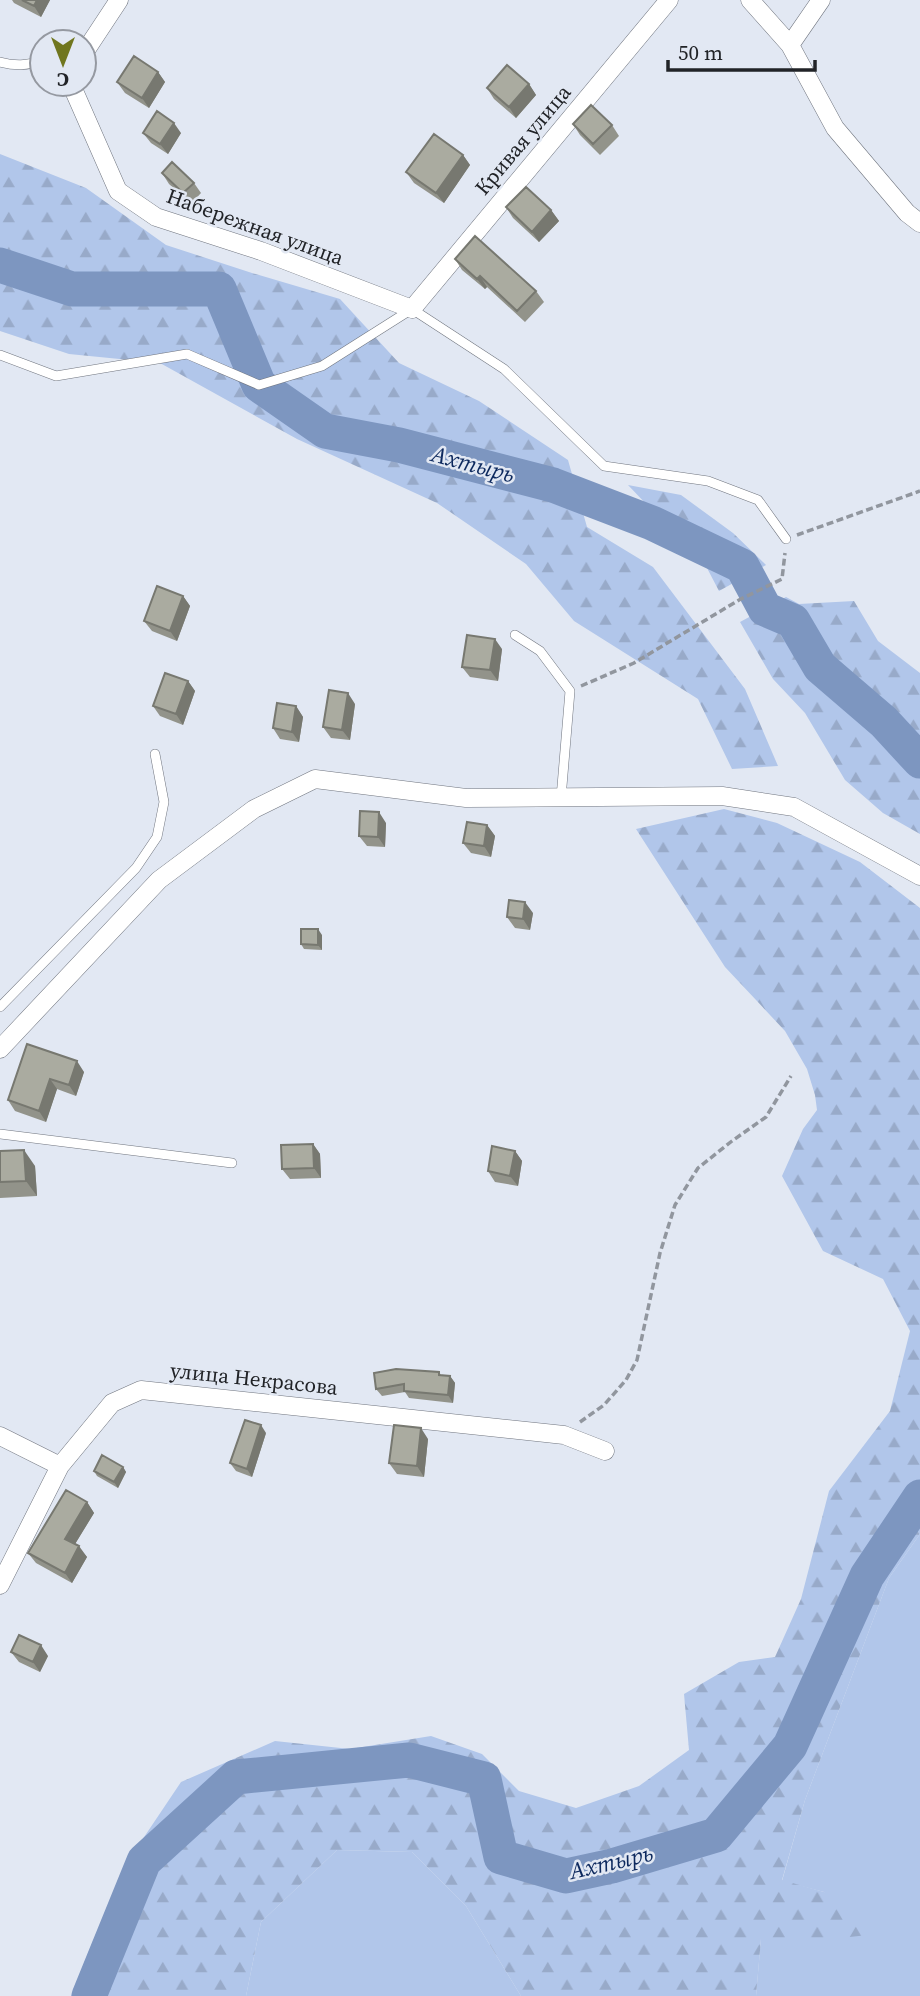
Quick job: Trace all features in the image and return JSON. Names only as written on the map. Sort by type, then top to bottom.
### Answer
[{"type":"street","points":[[98,32],[119,0]]},
{"type":"street","name":"Кривая улица","points":[[412,309],[669,0]]},
{"type":"street","points":[[750,0],[790,45],[835,128],[907,213],[920,223]]},
{"type":"street","points":[[790,45],[821,0]]},
{"type":"street","name":"Набережная улица","points":[[77,98],[118,191],[156,217],[261,251],[412,309]]},
{"type":"street","points":[[0,1049],[159,880],[254,809],[315,779],[466,797],[722,796],[794,807],[920,876]]},
{"type":"street","name":"улица Некрасова","points":[[0,1585],[60,1466],[112,1403],[141,1390],[564,1435],[605,1451]]},
{"type":"street","points":[[0,1436],[60,1466]]},
{"type":"lane","points":[[0,62],[28,65]]},
{"type":"lane","points":[[0,355],[56,376],[187,354],[259,385],[322,366],[412,309],[504,369],[604,466],[708,481],[758,500],[786,539]]},
{"type":"lane","points":[[515,635],[540,650],[570,691],[561,797]]},
{"type":"lane","points":[[0,1007],[136,868],[157,837],[164,802],[155,754]]},
{"type":"lane","points":[[0,1134],[232,1163]]},
{"type":"path","points":[[570,691],[634,663],[739,600],[782,579],[786,539],[920,491]]},
{"type":"path","points":[[564,1435],[604,1405],[626,1380],[637,1360],[660,1253],[676,1205],[698,1168],[766,1117],[791,1076]]},
{"type":"green space","points":[[0,154],[86,188],[166,245],[340,299],[399,363],[479,401],[568,460],[587,527],[653,567],[745,689],[778,766],[732,769],[698,699],[574,621],[526,564],[437,503],[297,439],[160,363],[69,354],[0,331]]},
{"type":"green space","points":[[628,485],[681,495],[733,533],[766,565],[719,591],[707,568]]},
{"type":"green space","points":[[786,597],[799,604],[854,601],[878,641],[920,673],[920,834],[883,813],[845,780],[805,713],[773,679],[740,622]]},
{"type":"green space","points":[[724,809],[777,823],[860,862],[920,908],[920,1534],[889,1578],[805,1800],[782,1880],[824,1892],[878,1934],[840,1938],[761,1939],[756,1996],[521,1996],[466,1906],[412,1852],[337,1850],[261,1922],[246,1996],[71,1996],[134,1852],[181,1782],[275,1741],[350,1749],[431,1736],[482,1754],[519,1791],[576,1808],[639,1786],[689,1750],[684,1694],[739,1662],[775,1657],[801,1599],[829,1491],[890,1411],[910,1331],[883,1279],[823,1251],[782,1176],[803,1129],[817,1110],[807,1069],[785,1031],[725,967],[636,829]]},
{"type":"green space","points":[[920,1534],[920,1996],[756,1996],[761,1938],[840,1938],[824,1892],[782,1881],[805,1800],[889,1578]]},
{"type":"green space","points":[[337,1850],[412,1852],[466,1906],[521,1996],[246,1996],[261,1922]]},
{"type":"building","points":[[22,0],[37,0],[34,6]]},
{"type":"building","points":[[134,56],[158,72],[142,98],[117,82]]},
{"type":"building","points":[[507,65],[529,84],[509,107],[487,88]]},
{"type":"building","points":[[591,105],[612,125],[593,144],[573,124]]},
{"type":"building","points":[[157,111],[174,123],[160,144],[143,133]]},
{"type":"building","points":[[434,134],[463,155],[436,193],[406,172]]},
{"type":"building","points":[[172,162],[194,183],[183,193],[162,173]]},
{"type":"building","points":[[526,187],[551,210],[532,232],[506,207]]},
{"type":"building","points":[[475,236],[536,291],[517,311],[480,276],[477,279],[455,259]]},
{"type":"building","points":[[157,586],[183,596],[170,631],[144,621]]},
{"type":"building","points":[[467,635],[495,639],[490,670],[462,667]]},
{"type":"building","points":[[165,673],[188,681],[176,714],[153,706]]},
{"type":"building","points":[[329,690],[348,693],[342,730],[323,727]]},
{"type":"building","points":[[277,703],[296,706],[292,732],[273,728]]},
{"type":"building","points":[[360,811],[379,812],[378,837],[359,836]]},
{"type":"building","points":[[467,822],[487,825],[484,846],[463,843]]},
{"type":"building","points":[[509,900],[525,902],[523,919],[507,917]]},
{"type":"building","points":[[301,929],[318,929],[318,945],[301,944]]},
{"type":"building","points":[[27,1044],[77,1061],[69,1085],[50,1079],[39,1111],[8,1100]]},
{"type":"building","points":[[313,1144],[314,1168],[282,1169],[281,1145]]},
{"type":"building","points":[[492,1146],[515,1151],[510,1176],[488,1171]]},
{"type":"building","points":[[24,1150],[26,1181],[0,1182],[0,1151]]},
{"type":"building","points":[[396,1369],[439,1372],[439,1375],[450,1376],[448,1395],[404,1391],[404,1384],[376,1389],[374,1373]]},
{"type":"building","points":[[245,1420],[261,1425],[247,1469],[230,1463]]},
{"type":"building","points":[[394,1425],[421,1428],[417,1466],[389,1463]]},
{"type":"building","points":[[102,1455],[123,1467],[114,1482],[94,1471]]},
{"type":"building","points":[[66,1490],[87,1502],[65,1539],[79,1546],[65,1573],[28,1553]]},
{"type":"building","points":[[19,1635],[41,1645],[33,1662],[11,1652]]},
{"type":"waterway","name":"Ахтырь","points":[[0,265],[72,289],[219,289],[259,385],[325,431],[399,445],[553,485],[652,523],[742,566],[765,609],[793,621],[820,667],[884,722],[920,761]]},
{"type":"waterway","name":"Ахтырь","points":[[89,1996],[144,1861],[236,1777],[409,1760],[484,1779],[501,1857],[566,1876],[612,1866],[716,1835],[790,1746],[867,1576],[920,1497]]}]
